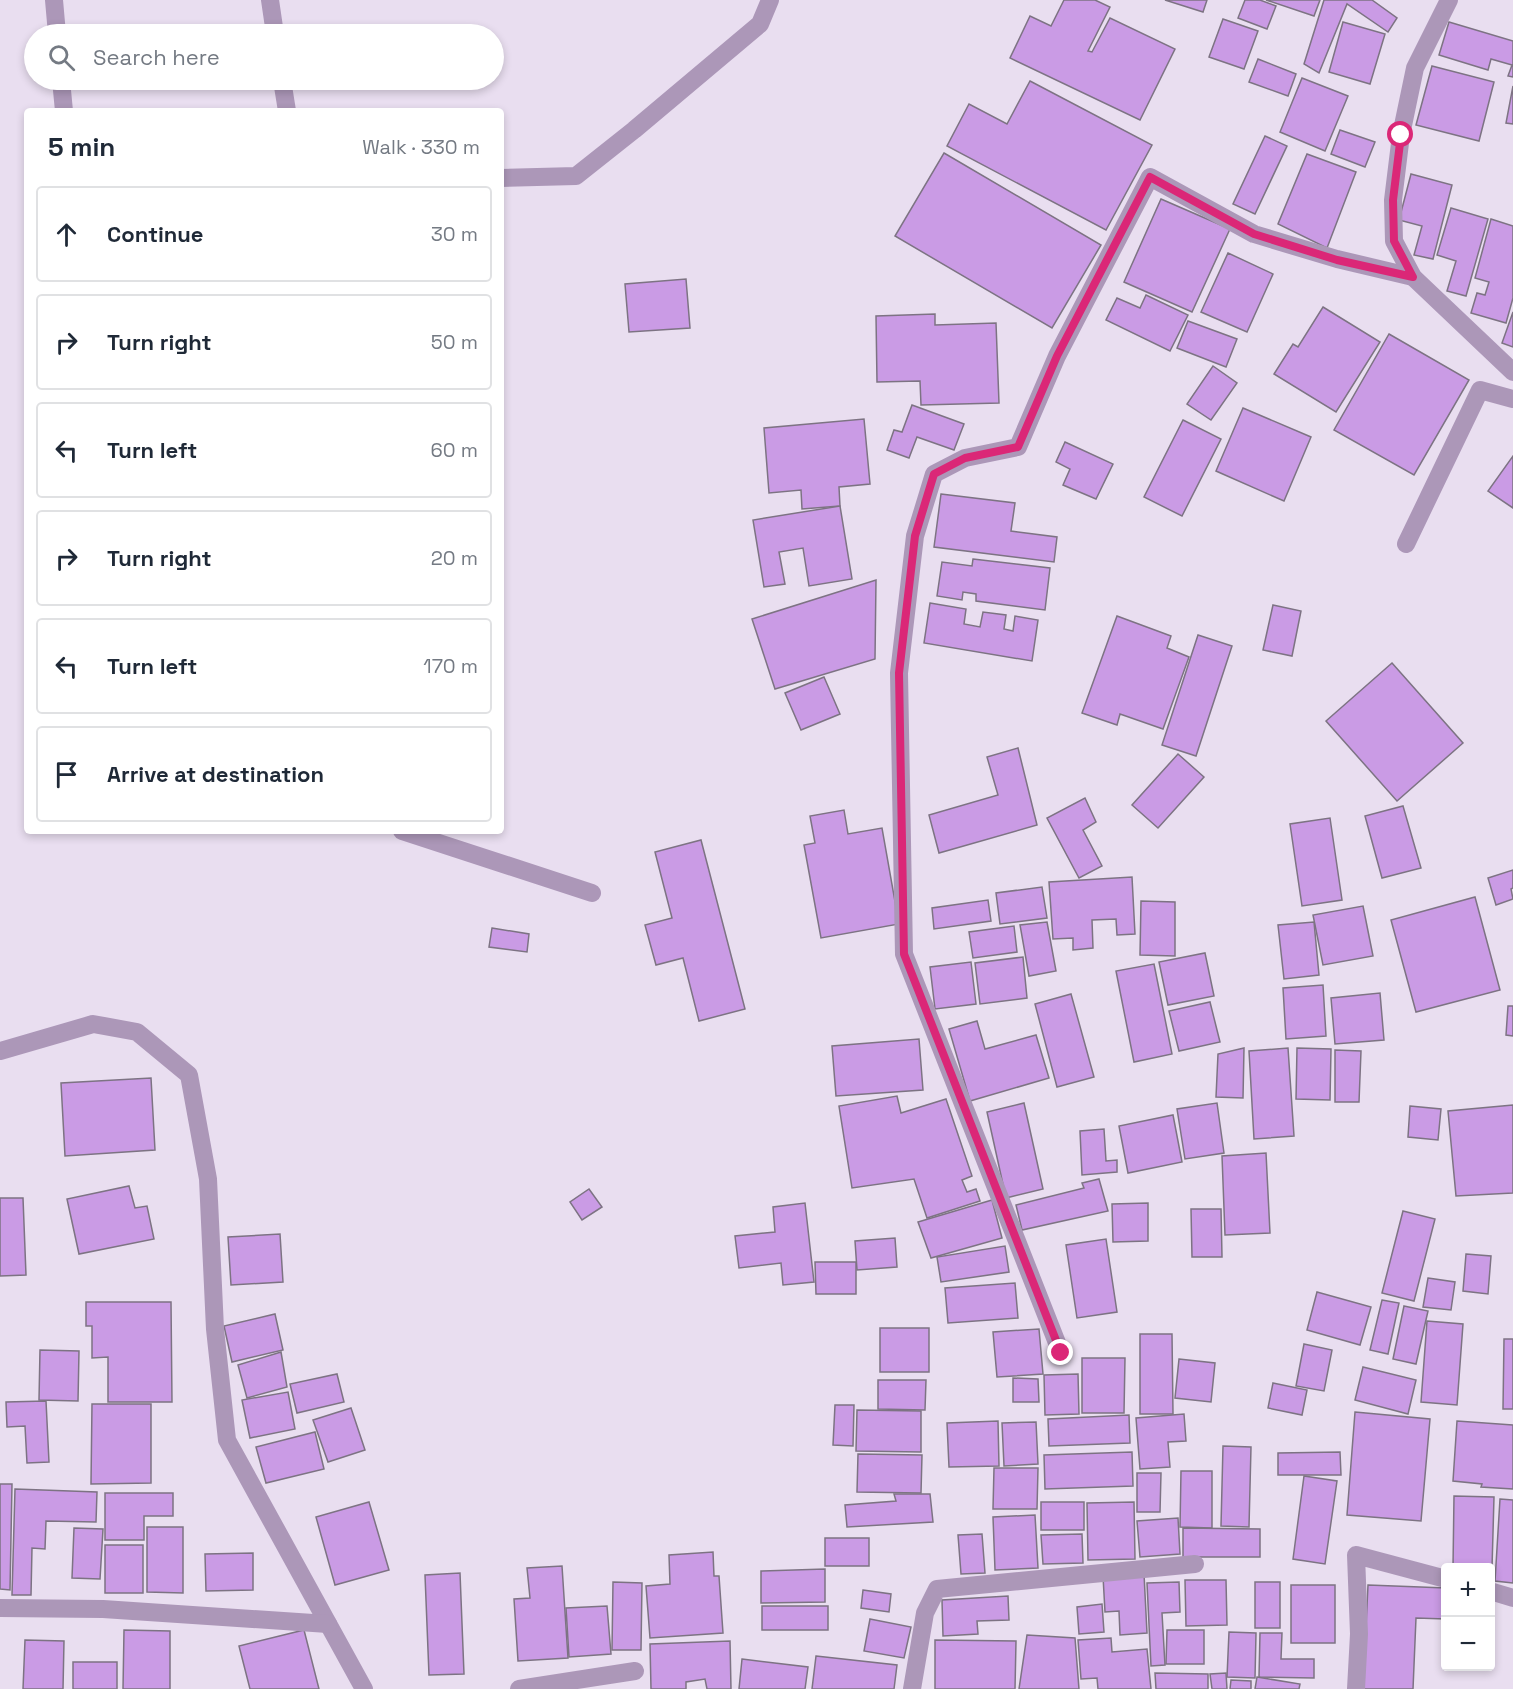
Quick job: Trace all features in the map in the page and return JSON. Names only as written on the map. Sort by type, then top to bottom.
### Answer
[{"type":"street","points":[[54,0],[56,24]]},
{"type":"street","points":[[270,0],[274,24]]},
{"type":"street","points":[[504,178],[576,176],[759,24],[770,0]]},
{"type":"street","points":[[1449,0],[1415,68],[1401,135],[1393,200],[1394,241],[1413,277],[1513,372]]},
{"type":"street","points":[[62,90],[64,108]]},
{"type":"street","points":[[284,90],[287,108]]},
{"type":"street","points":[[1061,1353],[904,954],[899,673],[915,536],[934,474],[965,458],[1018,447],[1057,356],[1150,177],[1254,234],[1337,260],[1413,277]]},
{"type":"street","points":[[1406,544],[1480,390],[1513,399]]},
{"type":"street","points":[[411,834],[592,893]]},
{"type":"street","points":[[0,1051],[93,1024],[137,1032],[189,1075],[208,1179],[215,1329],[227,1440],[364,1689]]},
{"type":"street","points":[[1356,1689],[1359,1634],[1356,1556],[1441,1578]]},
{"type":"street","points":[[912,1689],[925,1613],[937,1589],[1195,1564]]},
{"type":"street","points":[[1495,1592],[1513,1598]]},
{"type":"street","points":[[0,1608],[103,1609],[328,1624]]},
{"type":"street","points":[[519,1689],[635,1671]]},
{"type":"building","points":[[1064,0],[1095,0],[1110,7],[1088,51],[1092,52],[1110,18],[1175,49],[1140,120],[1010,58],[1030,16],[1051,26]]},
{"type":"building","points":[[1165,0],[1207,0],[1203,12]]},
{"type":"building","points":[[1245,0],[1260,0],[1276,6],[1267,29],[1238,18]]},
{"type":"building","points":[[1266,0],[1320,0],[1314,16]]},
{"type":"building","points":[[1324,0],[1372,0],[1397,18],[1388,32],[1347,4],[1319,73],[1304,64]]},
{"type":"building","points":[[1223,19],[1258,31],[1244,69],[1209,57]]},
{"type":"building","points":[[1343,22],[1385,34],[1370,84],[1329,72]]},
{"type":"building","points":[[1449,22],[1513,41],[1513,77],[1508,76],[1512,65],[1491,59],[1488,70],[1439,55]]},
{"type":"building","points":[[1258,59],[1296,74],[1288,96],[1249,82]]},
{"type":"building","points":[[1432,66],[1494,82],[1479,141],[1416,125]]},
{"type":"building","points":[[1302,78],[1348,96],[1325,151],[1280,132]]},
{"type":"building","points":[[1030,81],[1152,145],[1106,230],[947,146],[969,104],[1007,124]]},
{"type":"building","points":[[1513,86],[1513,124],[1506,123]]},
{"type":"building","points":[[1340,130],[1375,142],[1365,167],[1331,154]]},
{"type":"building","points":[[1265,136],[1287,146],[1255,214],[1233,204]]},
{"type":"building","points":[[944,153],[1101,245],[1052,328],[895,236]]},
{"type":"building","points":[[1307,154],[1356,172],[1327,248],[1278,224]]},
{"type":"building","points":[[1411,174],[1452,185],[1433,259],[1414,255],[1422,226],[1399,220]]},
{"type":"building","points":[[1161,199],[1230,229],[1192,312],[1124,282]]},
{"type":"building","points":[[1451,208],[1488,219],[1466,296],[1447,291],[1456,261],[1437,255]]},
{"type":"building","points":[[1491,219],[1513,226],[1513,298],[1506,323],[1471,313],[1477,293],[1485,295],[1489,282],[1475,278]]},
{"type":"building","points":[[1228,253],[1273,274],[1247,332],[1201,312]]},
{"type":"building","points":[[686,279],[690,328],[629,332],[625,284]]},
{"type":"building","points":[[1146,295],[1188,315],[1170,351],[1106,320],[1117,298],[1140,308]]},
{"type":"building","points":[[1323,307],[1380,342],[1336,412],[1274,374],[1293,344],[1298,347]]},
{"type":"building","points":[[1513,312],[1513,347],[1502,343]]},
{"type":"building","points":[[935,314],[935,325],[996,323],[999,403],[921,405],[920,381],[877,382],[876,316]]},
{"type":"building","points":[[1188,321],[1237,339],[1226,367],[1177,348]]},
{"type":"building","points":[[1389,334],[1469,380],[1414,475],[1334,430]]},
{"type":"building","points":[[1213,366],[1237,383],[1211,420],[1187,404]]},
{"type":"building","points":[[912,405],[964,424],[954,450],[917,437],[909,458],[887,450],[894,430],[902,432]]},
{"type":"building","points":[[1243,408],[1311,437],[1284,501],[1216,471]]},
{"type":"building","points":[[864,419],[870,484],[839,487],[840,506],[802,509],[801,490],[769,493],[764,428]]},
{"type":"building","points":[[1183,420],[1221,439],[1182,516],[1144,497]]},
{"type":"building","points":[[1065,442],[1113,464],[1096,499],[1063,485],[1070,469],[1056,462]]},
{"type":"building","points":[[1513,456],[1513,508],[1488,491]]},
{"type":"building","points":[[941,494],[1015,503],[1011,531],[1057,537],[1054,562],[934,547]]},
{"type":"building","points":[[840,506],[852,579],[809,586],[803,548],[779,552],[785,584],[764,587],[753,520]]},
{"type":"building","points":[[973,559],[1050,568],[1045,610],[976,601],[976,594],[963,592],[962,600],[937,596],[942,562],[972,566]]},
{"type":"building","points":[[876,580],[875,659],[775,689],[752,619]]},
{"type":"building","points":[[930,603],[966,609],[964,624],[980,627],[983,612],[1006,615],[1004,629],[1013,631],[1015,616],[1038,620],[1032,661],[924,643]]},
{"type":"building","points":[[1273,605],[1301,611],[1292,656],[1263,650]]},
{"type":"building","points":[[1117,616],[1171,636],[1167,648],[1189,657],[1163,729],[1120,714],[1117,725],[1082,713]]},
{"type":"building","points":[[1198,635],[1232,646],[1196,756],[1162,745]]},
{"type":"building","points":[[1392,663],[1463,743],[1397,801],[1326,721]]},
{"type":"building","points":[[824,677],[840,714],[801,730],[785,693]]},
{"type":"building","points":[[1018,748],[1037,825],[939,853],[929,815],[998,795],[987,757]]},
{"type":"building","points":[[1178,754],[1204,777],[1158,828],[1132,805]]},
{"type":"building","points":[[1085,798],[1096,822],[1083,830],[1102,866],[1079,878],[1047,818]]},
{"type":"building","points":[[1403,806],[1421,868],[1382,878],[1365,816]]},
{"type":"building","points":[[844,810],[848,834],[882,828],[899,924],[821,938],[804,845],[815,843],[810,816]]},
{"type":"building","points":[[1330,818],[1342,900],[1302,906],[1290,824]]},
{"type":"building","points":[[701,840],[745,1009],[699,1021],[683,958],[656,965],[645,925],[672,918],[655,852]]},
{"type":"building","points":[[1513,870],[1513,888],[1511,889],[1513,899],[1496,905],[1488,878]]},
{"type":"building","points":[[1132,877],[1135,934],[1117,935],[1116,919],[1092,920],[1093,948],[1073,950],[1073,938],[1053,939],[1049,882]]},
{"type":"building","points":[[1042,887],[1047,918],[1000,924],[996,893]]},
{"type":"building","points":[[1475,897],[1500,990],[1416,1012],[1391,920]]},
{"type":"building","points":[[988,900],[991,921],[934,929],[932,908]]},
{"type":"building","points":[[1141,901],[1175,902],[1175,956],[1140,955]]},
{"type":"building","points":[[1363,906],[1373,956],[1323,965],[1313,915]]},
{"type":"building","points":[[1047,922],[1056,971],[1029,976],[1020,925]]},
{"type":"building","points":[[1314,922],[1319,975],[1284,979],[1278,925]]},
{"type":"building","points":[[1014,926],[1017,952],[973,958],[969,932]]},
{"type":"building","points":[[492,928],[529,934],[527,952],[489,947]]},
{"type":"building","points":[[1205,953],[1214,996],[1168,1005],[1159,962]]},
{"type":"building","points":[[1023,957],[1027,998],[980,1004],[975,963]]},
{"type":"building","points":[[971,962],[976,1004],[935,1009],[930,967]]},
{"type":"building","points":[[1154,964],[1172,1054],[1134,1062],[1116,971]]},
{"type":"building","points":[[1323,985],[1326,1036],[1286,1039],[1283,988]]},
{"type":"building","points":[[1380,993],[1384,1040],[1335,1044],[1331,998]]},
{"type":"building","points":[[1071,994],[1094,1077],[1057,1087],[1035,1004]]},
{"type":"building","points":[[1210,1002],[1220,1042],[1179,1051],[1169,1011]]},
{"type":"building","points":[[1508,1006],[1513,1006],[1513,1036],[1506,1035]]},
{"type":"building","points":[[977,1021],[985,1049],[1036,1035],[1049,1078],[970,1101],[949,1029]]},
{"type":"building","points":[[919,1039],[923,1090],[836,1096],[832,1046]]},
{"type":"building","points":[[1244,1048],[1243,1098],[1216,1097],[1218,1054]]},
{"type":"building","points":[[1288,1048],[1294,1136],[1254,1139],[1249,1051]]},
{"type":"building","points":[[1297,1048],[1331,1049],[1330,1100],[1296,1099]]},
{"type":"building","points":[[1335,1050],[1361,1051],[1359,1102],[1335,1102]]},
{"type":"building","points":[[151,1078],[155,1150],[65,1156],[61,1083]]},
{"type":"building","points":[[897,1096],[901,1113],[946,1099],[972,1176],[962,1180],[967,1192],[976,1189],[980,1201],[927,1218],[914,1179],[852,1188],[839,1106]]},
{"type":"building","points":[[1024,1103],[1043,1189],[1006,1198],[987,1112]]},
{"type":"building","points":[[1217,1103],[1224,1153],[1185,1159],[1177,1109]]},
{"type":"building","points":[[1513,1105],[1513,1193],[1456,1196],[1448,1111]]},
{"type":"building","points":[[1410,1106],[1441,1109],[1438,1140],[1408,1137]]},
{"type":"building","points":[[1173,1115],[1182,1162],[1128,1173],[1119,1126]]},
{"type":"building","points":[[1104,1129],[1106,1161],[1117,1160],[1117,1172],[1082,1175],[1080,1131]]},
{"type":"building","points":[[1266,1153],[1270,1233],[1225,1235],[1222,1156]]},
{"type":"building","points":[[1099,1179],[1108,1211],[1022,1230],[1016,1205],[1084,1188],[1082,1183]]},
{"type":"building","points":[[129,1186],[135,1208],[147,1206],[154,1239],[79,1254],[67,1199]]},
{"type":"building","points":[[589,1189],[602,1207],[582,1220],[570,1202]]},
{"type":"building","points":[[0,1198],[23,1198],[26,1275],[0,1276]]},
{"type":"building","points":[[992,1200],[1002,1238],[931,1258],[918,1222]]},
{"type":"building","points":[[805,1203],[814,1282],[783,1285],[781,1263],[739,1268],[735,1236],[775,1232],[773,1207]]},
{"type":"building","points":[[1148,1203],[1148,1241],[1113,1242],[1112,1204]]},
{"type":"building","points":[[1191,1209],[1221,1209],[1222,1257],[1192,1257]]},
{"type":"building","points":[[1403,1211],[1435,1219],[1414,1301],[1382,1293]]},
{"type":"building","points":[[280,1234],[283,1282],[231,1285],[228,1237]]},
{"type":"building","points":[[895,1238],[897,1267],[857,1270],[855,1241]]},
{"type":"building","points":[[1106,1239],[1117,1312],[1077,1318],[1066,1245]]},
{"type":"building","points":[[1005,1246],[1009,1272],[941,1282],[937,1257]]},
{"type":"building","points":[[1466,1254],[1491,1256],[1488,1294],[1463,1291]]},
{"type":"building","points":[[815,1262],[856,1262],[856,1294],[816,1294]]},
{"type":"building","points":[[1428,1278],[1455,1282],[1451,1310],[1423,1307]]},
{"type":"building","points":[[1015,1283],[1018,1318],[948,1323],[945,1288]]},
{"type":"building","points":[[1317,1292],[1371,1307],[1360,1345],[1307,1330]]},
{"type":"building","points":[[1382,1300],[1399,1303],[1388,1354],[1370,1350]]},
{"type":"building","points":[[86,1302],[171,1302],[172,1402],[108,1402],[108,1357],[92,1358],[92,1326],[86,1326]]},
{"type":"building","points":[[1404,1306],[1428,1311],[1416,1364],[1393,1359]]},
{"type":"building","points":[[275,1314],[283,1350],[232,1362],[224,1326]]},
{"type":"building","points":[[1427,1321],[1463,1324],[1457,1405],[1421,1402]]},
{"type":"building","points":[[880,1328],[929,1328],[929,1372],[880,1372]]},
{"type":"building","points":[[1039,1329],[1043,1374],[997,1377],[993,1332]]},
{"type":"building","points":[[1140,1334],[1172,1334],[1173,1414],[1140,1414]]},
{"type":"building","points":[[1504,1339],[1513,1339],[1513,1409],[1503,1409]]},
{"type":"building","points":[[1304,1344],[1332,1350],[1324,1391],[1296,1386]]},
{"type":"building","points":[[40,1350],[79,1351],[78,1401],[39,1400]]},
{"type":"building","points":[[281,1352],[287,1387],[247,1398],[238,1365]]},
{"type":"building","points":[[1082,1358],[1125,1358],[1124,1413],[1082,1413]]},
{"type":"building","points":[[1179,1359],[1215,1363],[1211,1402],[1175,1398]]},
{"type":"building","points":[[1363,1367],[1416,1380],[1408,1414],[1355,1400]]},
{"type":"building","points":[[337,1374],[344,1402],[297,1413],[290,1384]]},
{"type":"building","points":[[1078,1374],[1079,1414],[1045,1415],[1044,1375]]},
{"type":"building","points":[[1013,1378],[1038,1379],[1039,1402],[1013,1402]]},
{"type":"building","points":[[878,1380],[926,1380],[925,1410],[878,1409]]},
{"type":"building","points":[[1273,1383],[1307,1390],[1302,1415],[1268,1408]]},
{"type":"building","points":[[288,1392],[295,1429],[250,1438],[242,1400]]},
{"type":"building","points":[[46,1401],[49,1462],[27,1463],[25,1426],[7,1427],[6,1402]]},
{"type":"building","points":[[92,1404],[151,1404],[151,1483],[91,1484]]},
{"type":"building","points":[[835,1405],[854,1405],[853,1446],[833,1445]]},
{"type":"building","points":[[351,1408],[365,1450],[328,1462],[313,1420]]},
{"type":"building","points":[[857,1410],[921,1411],[921,1452],[856,1451]]},
{"type":"building","points":[[1355,1412],[1430,1419],[1421,1521],[1347,1515]]},
{"type":"building","points":[[1184,1414],[1186,1441],[1168,1442],[1170,1467],[1140,1469],[1136,1418]]},
{"type":"building","points":[[1129,1415],[1130,1443],[1049,1446],[1048,1419]]},
{"type":"building","points":[[998,1421],[999,1466],[949,1467],[947,1423]]},
{"type":"building","points":[[1457,1421],[1513,1425],[1513,1489],[1481,1487],[1482,1484],[1453,1481]]},
{"type":"building","points":[[1036,1422],[1038,1464],[1004,1466],[1002,1423]]},
{"type":"building","points":[[315,1432],[324,1469],[266,1483],[256,1447]]},
{"type":"building","points":[[1223,1446],[1251,1447],[1249,1527],[1221,1526]]},
{"type":"building","points":[[1132,1452],[1133,1486],[1045,1489],[1044,1455]]},
{"type":"building","points":[[1340,1452],[1341,1475],[1278,1475],[1278,1453]]},
{"type":"building","points":[[858,1454],[922,1455],[921,1493],[857,1492]]},
{"type":"building","points":[[994,1468],[1038,1468],[1037,1509],[993,1509]]},
{"type":"building","points":[[1181,1471],[1212,1471],[1212,1528],[1180,1527]]},
{"type":"building","points":[[1137,1473],[1161,1473],[1160,1512],[1137,1512]]},
{"type":"building","points":[[1304,1476],[1337,1481],[1325,1564],[1293,1559]]},
{"type":"building","points":[[0,1484],[12,1484],[10,1590],[0,1589]]},
{"type":"building","points":[[15,1489],[97,1492],[96,1522],[46,1521],[45,1549],[32,1548],[31,1595],[12,1595]]},
{"type":"building","points":[[105,1493],[173,1493],[173,1516],[144,1516],[144,1540],[105,1540]]},
{"type":"building","points":[[894,1494],[930,1494],[933,1522],[847,1527],[845,1505],[896,1501]]},
{"type":"building","points":[[1454,1496],[1494,1497],[1492,1563],[1453,1563]]},
{"type":"building","points":[[1500,1499],[1513,1500],[1513,1583],[1495,1581]]},
{"type":"building","points":[[369,1502],[389,1570],[335,1585],[316,1517]]},
{"type":"building","points":[[1041,1502],[1084,1502],[1084,1530],[1041,1530]]},
{"type":"building","points":[[1134,1502],[1135,1559],[1088,1560],[1087,1503]]},
{"type":"building","points":[[1035,1515],[1038,1568],[995,1570],[993,1517]]},
{"type":"building","points":[[1178,1518],[1180,1554],[1140,1557],[1137,1521]]},
{"type":"building","points":[[147,1527],[183,1527],[183,1593],[147,1592]]},
{"type":"building","points":[[74,1528],[103,1529],[100,1579],[72,1578]]},
{"type":"building","points":[[1183,1528],[1260,1529],[1260,1557],[1183,1557]]},
{"type":"building","points":[[982,1534],[985,1573],[961,1574],[958,1535]]},
{"type":"building","points":[[1082,1534],[1083,1563],[1043,1564],[1041,1535]]},
{"type":"building","points":[[825,1538],[869,1538],[869,1566],[825,1566]]},
{"type":"building","points":[[105,1545],[143,1545],[143,1593],[105,1593]]},
{"type":"building","points":[[713,1552],[714,1576],[719,1576],[723,1633],[650,1638],[646,1586],[670,1584],[669,1555]]},
{"type":"building","points":[[253,1553],[253,1590],[206,1591],[205,1554]]},
{"type":"building","points":[[562,1566],[568,1658],[518,1661],[514,1599],[530,1598],[527,1568]]},
{"type":"building","points":[[825,1569],[825,1602],[761,1603],[761,1571]]},
{"type":"building","points":[[460,1573],[464,1674],[429,1675],[425,1575]]},
{"type":"building","points":[[1144,1574],[1147,1633],[1120,1635],[1119,1611],[1105,1612],[1103,1576]]},
{"type":"building","points":[[1185,1580],[1226,1580],[1227,1625],[1186,1626]]},
{"type":"building","points":[[613,1582],[642,1583],[641,1650],[612,1650]]},
{"type":"building","points":[[1179,1582],[1180,1612],[1162,1613],[1165,1665],[1151,1666],[1147,1583]]},
{"type":"building","points":[[1255,1582],[1280,1582],[1280,1628],[1255,1628]]},
{"type":"building","points":[[1291,1585],[1335,1585],[1335,1643],[1291,1643]]},
{"type":"building","points":[[1368,1585],[1441,1588],[1441,1619],[1416,1618],[1413,1689],[1363,1689]]},
{"type":"building","points":[[863,1590],[891,1594],[889,1612],[861,1608]]},
{"type":"building","points":[[1008,1596],[1009,1620],[977,1621],[978,1634],[943,1636],[942,1600]]},
{"type":"building","points":[[1102,1604],[1104,1632],[1079,1634],[1077,1607]]},
{"type":"building","points":[[607,1606],[611,1654],[569,1657],[566,1608]]},
{"type":"building","points":[[762,1606],[828,1606],[828,1630],[762,1630]]},
{"type":"building","points":[[870,1619],[911,1627],[904,1658],[864,1651]]},
{"type":"building","points":[[124,1630],[170,1631],[170,1689],[123,1689]]},
{"type":"building","points":[[304,1630],[319,1689],[250,1689],[239,1646]]},
{"type":"building","points":[[1167,1630],[1204,1630],[1204,1664],[1166,1664]]},
{"type":"building","points":[[1229,1632],[1256,1633],[1255,1678],[1227,1677]]},
{"type":"building","points":[[1260,1633],[1282,1633],[1281,1659],[1314,1659],[1314,1678],[1259,1677]]},
{"type":"building","points":[[1027,1635],[1075,1638],[1079,1689],[1019,1689]]},
{"type":"building","points":[[1111,1638],[1112,1652],[1147,1649],[1151,1689],[1098,1689],[1097,1678],[1081,1679],[1078,1640]]},
{"type":"building","points":[[25,1640],[64,1641],[63,1689],[23,1689]]},
{"type":"building","points":[[935,1640],[1016,1641],[1015,1689],[935,1689]]},
{"type":"building","points":[[730,1641],[731,1689],[707,1689],[705,1679],[686,1682],[686,1689],[651,1689],[650,1644]]},
{"type":"building","points":[[816,1656],[897,1665],[894,1689],[812,1689]]},
{"type":"building","points":[[742,1659],[808,1667],[805,1689],[739,1689]]},
{"type":"building","points":[[73,1662],[117,1662],[117,1689],[73,1689]]},
{"type":"building","points":[[1155,1673],[1208,1674],[1208,1689],[1156,1689]]},
{"type":"building","points":[[1226,1673],[1227,1689],[1212,1689],[1210,1674]]},
{"type":"building","points":[[1257,1677],[1300,1684],[1299,1689],[1255,1689]]},
{"type":"building","points":[[1231,1680],[1251,1681],[1251,1689],[1230,1689]]},
{"type":"route","points":[[1061,1353],[904,954],[899,673],[915,536],[934,474],[965,458],[1018,447],[1057,356],[1150,177],[1254,234],[1337,260],[1413,277],[1394,241],[1393,200],[1401,135]]}]
